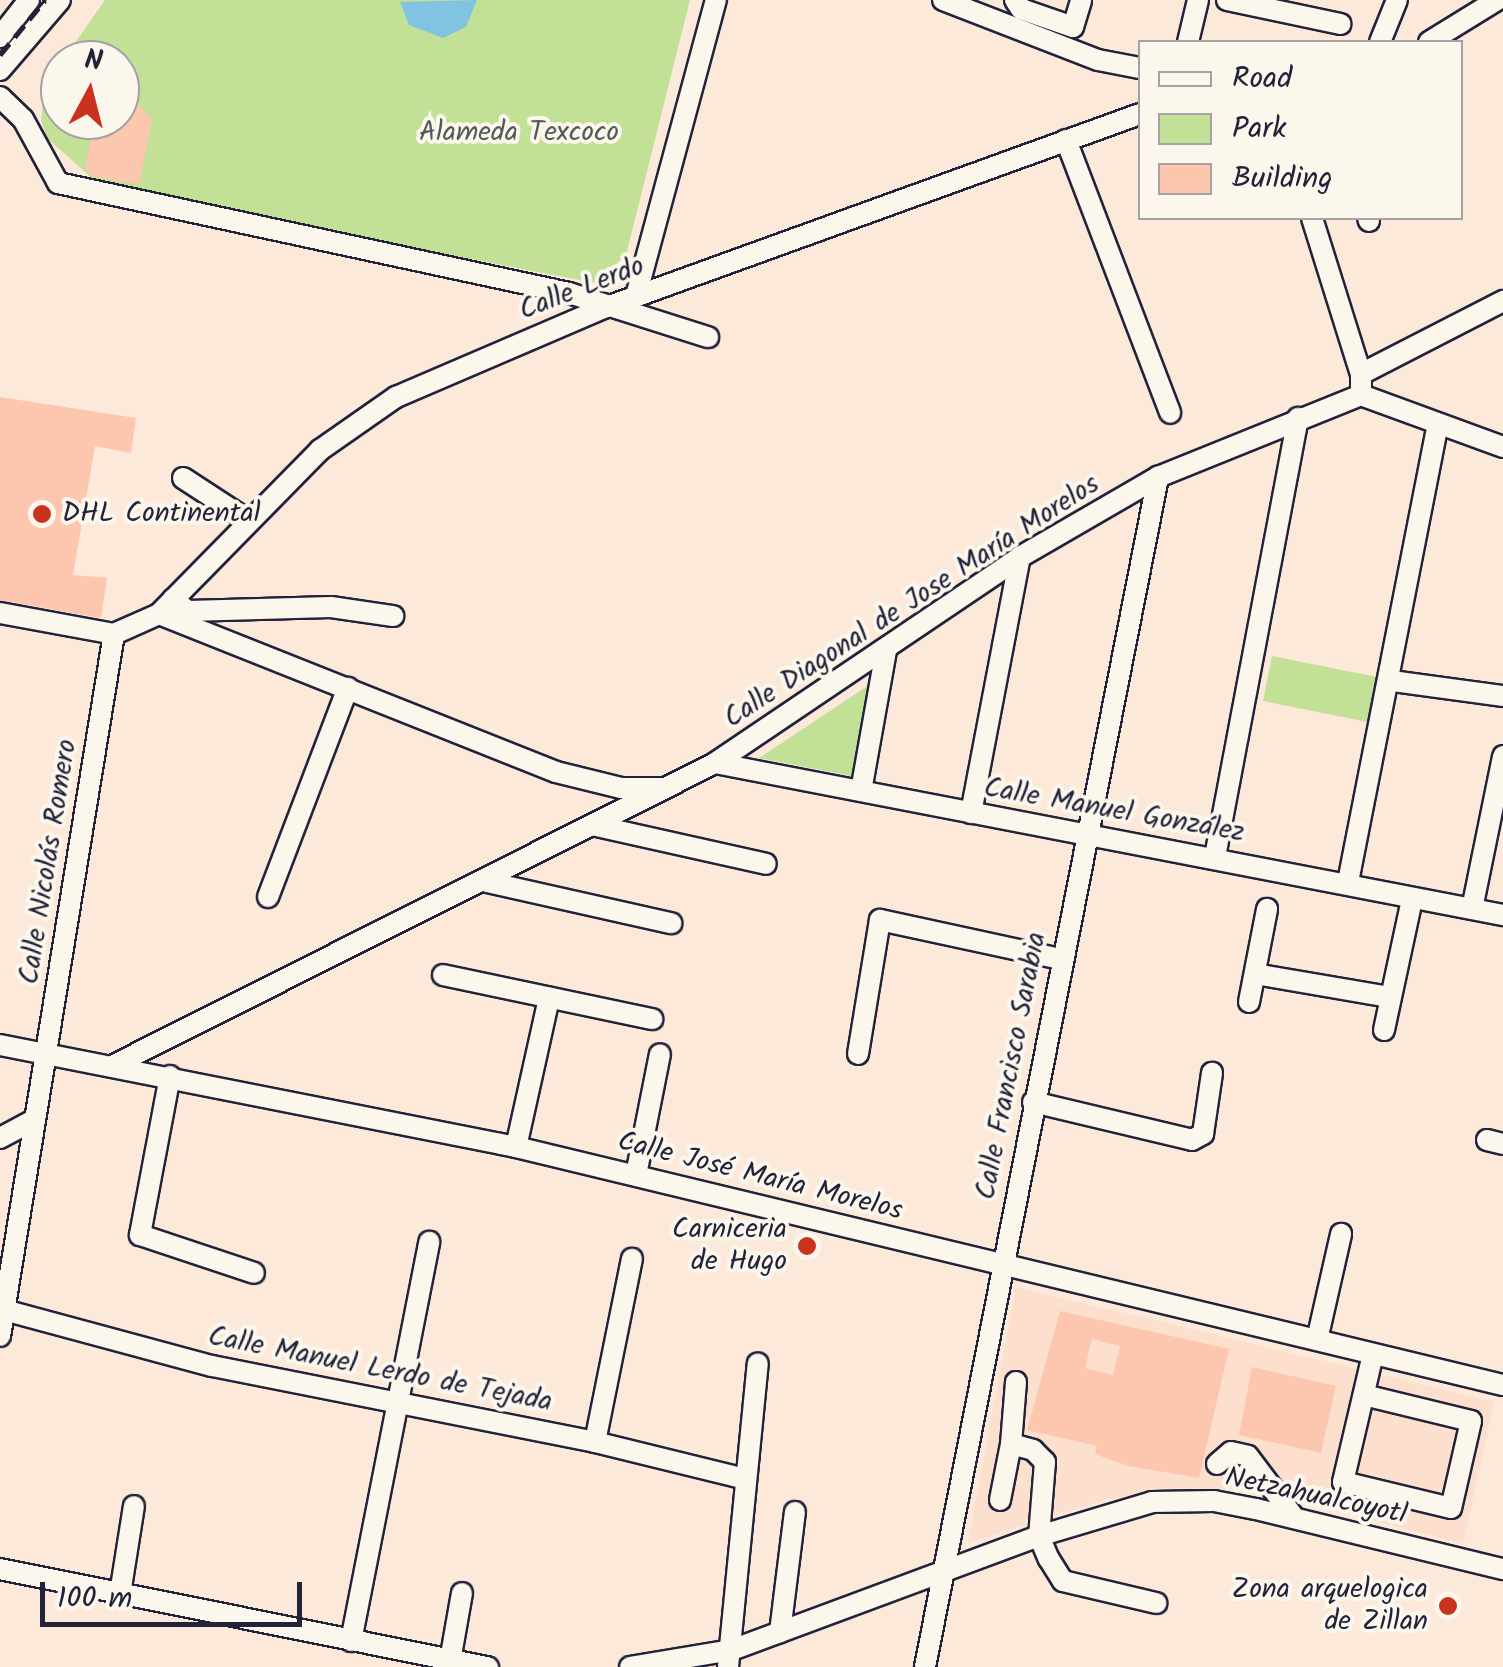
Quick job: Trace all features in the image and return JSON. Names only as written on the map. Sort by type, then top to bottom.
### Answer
[{"type":"street","points":[[3,28],[29,0]]},
{"type":"street","points":[[0,70],[60,0]]},
{"type":"street","points":[[636,296],[716,0]]},
{"type":"street","points":[[944,0],[1038,26],[1138,67]]},
{"type":"street","points":[[1015,0],[1038,26],[1073,27],[1081,0]]},
{"type":"street","points":[[1188,40],[1198,0]]},
{"type":"street","points":[[1227,0],[1341,24]]},
{"type":"street","points":[[1381,40],[1397,0]]},
{"type":"street","points":[[1431,40],[1497,0]]},
{"type":"street","points":[[0,97],[23,119],[58,183],[569,293],[604,308],[708,337]]},
{"type":"street","name":"Calle Lerdo","points":[[114,634],[166,607],[352,422],[604,308],[1138,115]]},
{"type":"street","points":[[1066,140],[1170,413]]},
{"type":"street","points":[[1313,220],[1361,384],[1438,425],[1503,448]]},
{"type":"street","name":"Calle Diagonal de Jose María Morelos","points":[[114,1066],[488,882],[714,763],[1020,557],[1158,477],[1298,418],[1503,300]]},
{"type":"street","points":[[1215,857],[1298,418]]},
{"type":"street","points":[[1348,882],[1392,681],[1438,425]]},
{"type":"street","name":"Calle Francisco Sarabia","points":[[924,1667],[1084,836],[1158,477]]},
{"type":"street","points":[[183,478],[249,521]]},
{"type":"street","points":[[972,813],[1020,557]]},
{"type":"street","points":[[166,607],[188,611],[331,607],[393,616]]},
{"type":"street","points":[[166,607],[348,688],[556,772],[621,788],[664,788]]},
{"type":"street","points":[[0,613],[114,634]]},
{"type":"street","name":"Calle Nicolás Romero","points":[[0,1336],[114,634]]},
{"type":"street","points":[[861,791],[886,650]]},
{"type":"street","points":[[1392,681],[1503,696]]},
{"type":"street","points":[[268,897],[348,688]]},
{"type":"street","points":[[1472,909],[1503,756]]},
{"type":"street","name":"Calle Manuel González","points":[[714,763],[1084,836],[1348,882],[1412,900],[1503,915]]},
{"type":"street","points":[[592,825],[766,864]]},
{"type":"street","points":[[488,882],[672,923]]},
{"type":"street","points":[[1384,1030],[1412,900]]},
{"type":"street","points":[[1248,1002],[1267,909]]},
{"type":"street","points":[[858,1054],[880,920],[1060,959]]},
{"type":"street","points":[[1256,974],[1390,998]]},
{"type":"street","points":[[443,976],[652,1019]]},
{"type":"street","points":[[516,1147],[549,998]]},
{"type":"street","name":"Calle José María Morelos","points":[[0,1045],[516,1147],[1503,1385]]},
{"type":"street","points":[[636,1175],[660,1054]]},
{"type":"street","points":[[1033,1102],[1192,1140],[1203,1134],[1212,1073]]},
{"type":"street","points":[[170,1076],[140,1235],[254,1273]]},
{"type":"street","points":[[0,1138],[34,1120]]},
{"type":"street","points":[[1317,1340],[1341,1234]]},
{"type":"street","points":[[350,1641],[428,1242]]},
{"type":"street","points":[[595,1442],[632,1259]]},
{"type":"street","name":"Calle Manuel Lerdo de Tejada","points":[[4,1310],[212,1366],[595,1442],[746,1479]]},
{"type":"street","points":[[1364,1396],[1471,1421],[1451,1508],[1344,1482],[1373,1354]]},
{"type":"street","points":[[730,1659],[758,1363]]},
{"type":"street","points":[[1000,1500],[1011,1444],[1016,1382]]},
{"type":"street","points":[[1011,1444],[1033,1450],[1045,1462],[1038,1536],[1064,1581],[1156,1603]]},
{"type":"street","points":[[1216,1464],[1231,1452],[1248,1456],[1293,1516]]},
{"type":"street","name":"Netzahualcoyotl","points":[[630,1667],[730,1659],[780,1632],[945,1569],[1152,1502],[1214,1501],[1293,1516],[1503,1569]]},
{"type":"street","points":[[120,1594],[134,1506]]},
{"type":"street","points":[[780,1632],[794,1512]]},
{"type":"street","points":[[0,1569],[484,1667]]},
{"type":"street","points":[[450,1661],[462,1593]]},
{"type":"shaded area","points":[[1016,1287],[1494,1402],[1463,1544],[1240,1489],[1169,1488],[1104,1500],[968,1543]]},
{"type":"green space","name":"Alameda Texcoco","points":[[105,0],[690,0],[626,255],[595,283],[103,188],[49,140],[140,140],[140,40],[77,40]]},
{"type":"green space","points":[[1272,656],[1382,678],[1373,723],[1263,701]]},
{"type":"green space","points":[[872,683],[857,777],[759,758]]},
{"type":"water","points":[[477,0],[466,27],[443,38],[409,25],[400,2]]},
{"type":"building","points":[[140,106],[152,120],[139,184],[94,177],[85,168],[91,140],[140,140]]},
{"type":"building","name":"DHL Continental","points":[[0,397],[136,418],[131,453],[95,446],[73,575],[107,578],[101,618],[0,600]]},
{"type":"building","points":[[1060,1311],[1229,1349],[1199,1478],[1128,1466],[1095,1454],[1097,1446],[1027,1430]],"holes":[[[1092,1339],[1120,1346],[1113,1375],[1085,1368]]]},
{"type":"building","points":[[1252,1367],[1336,1386],[1321,1453],[1239,1435]]},
{"type":"railway","points":[[0,55],[45,0]]},
{"type":"place","name":"DHL Continental","points":[[42,514]]},
{"type":"place","name":"Carniceria de Hugo","points":[[807,1246]]},
{"type":"place","name":"Zona arquelogica de Zillan","points":[[1448,1606]]}]
